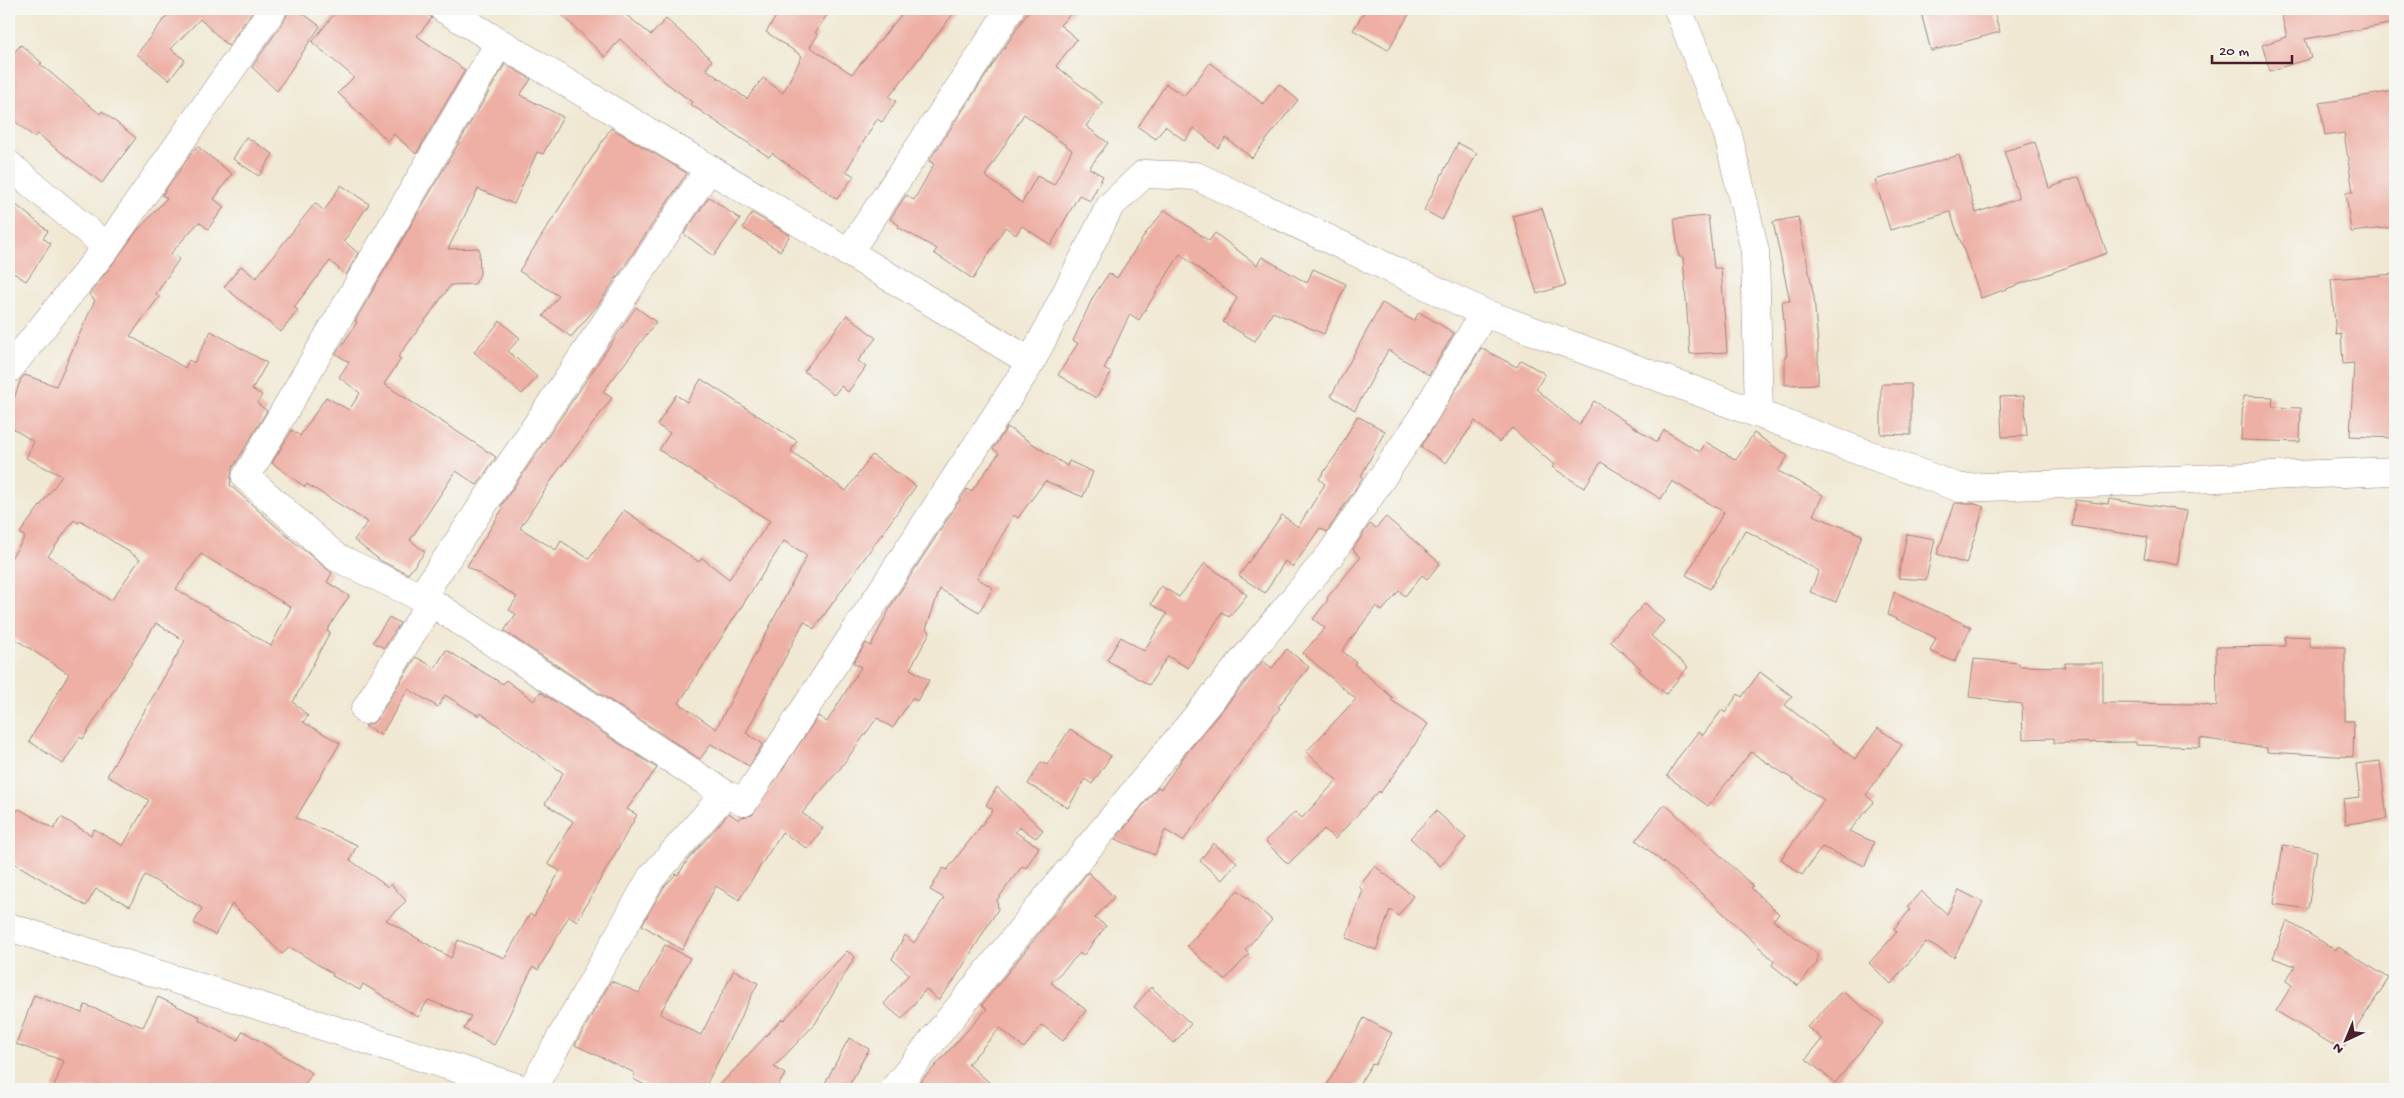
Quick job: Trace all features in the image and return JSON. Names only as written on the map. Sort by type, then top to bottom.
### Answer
[{"type":"street","points":[[9,369],[107,246],[273,9]]},
{"type":"street","points":[[444,9],[1031,362]]},
{"type":"street","points":[[848,253],[1010,9]]},
{"type":"street","points":[[1678,9],[1728,135],[1755,251],[1759,414]]},
{"type":"street","points":[[499,43],[246,477],[336,557],[431,602],[725,794],[744,802],[1031,362],[1110,206],[1144,174],[1196,176],[1484,313],[1960,488],[2395,471]]},
{"type":"street","points":[[9,165],[107,246]]},
{"type":"street","points":[[431,602],[426,591],[709,169]]},
{"type":"street","points":[[894,1089],[1050,894],[1331,554],[1425,413],[1484,313]]},
{"type":"street","points":[[365,710],[431,602]]},
{"type":"street","points":[[532,1089],[651,878],[725,794]]},
{"type":"street","points":[[9,927],[522,1089]]},
{"type":"building","points":[[172,9],[254,9],[228,46],[200,19],[171,49],[185,60],[169,80],[137,54]]},
{"type":"building","points":[[288,9],[297,9],[320,26],[277,91],[252,67],[286,18]]},
{"type":"building","points":[[338,9],[421,9],[432,18],[417,36],[465,70],[416,154],[394,134],[388,141],[338,93],[354,77],[312,42]]},
{"type":"building","points":[[556,9],[619,9],[651,35],[666,19],[712,60],[706,69],[747,99],[763,78],[783,93],[802,56],[766,32],[781,9],[831,9],[815,33],[818,35],[810,47],[852,74],[906,9],[957,9],[889,97],[896,101],[882,122],[877,119],[846,171],[854,176],[837,199],[772,153],[769,157],[690,104],[692,102],[665,82],[620,39],[605,57]]},
{"type":"building","points":[[1030,9],[1075,9],[1060,25],[1077,39],[1056,66],[1103,103],[1086,126],[1108,143],[1089,168],[1103,176],[1090,201],[1079,195],[1051,245],[1022,226],[1016,235],[1005,227],[973,279],[934,253],[937,249],[898,227],[899,225],[890,219],[906,195],[914,200],[934,164],[929,161]],"holes":[[[1024,114],[1072,150],[1054,185],[1037,176],[1022,203],[985,176]]]},
{"type":"building","points":[[1366,9],[1412,9],[1388,50],[1353,30]]},
{"type":"building","points":[[1920,9],[1993,9],[2000,32],[1931,51]]},
{"type":"building","points":[[2280,9],[2395,9],[2395,23],[2305,39],[2311,58],[2270,71],[2262,45],[2287,37]]},
{"type":"building","points":[[21,45],[42,63],[40,64],[100,114],[102,111],[136,138],[102,183],[37,134],[34,137],[9,116],[9,58]]},
{"type":"building","points":[[1210,63],[1263,104],[1279,84],[1298,100],[1252,158],[1226,138],[1218,148],[1194,128],[1185,141],[1165,126],[1156,139],[1138,127],[1166,84],[1184,96]]},
{"type":"building","points":[[505,64],[531,79],[520,95],[563,117],[543,154],[537,152],[514,204],[478,189],[448,249],[479,248],[480,274],[475,284],[451,285],[398,357],[401,359],[384,384],[496,457],[477,485],[456,471],[410,540],[425,552],[408,574],[381,561],[354,540],[368,522],[307,484],[305,487],[272,463],[292,430],[300,436],[326,397],[349,410],[360,393],[339,377],[349,362],[336,354],[357,322],[355,321]]},
{"type":"building","points":[[2395,91],[2395,227],[2351,232],[2346,192],[2353,192],[2344,133],[2325,136],[2320,103]]},
{"type":"building","points":[[611,128],[687,173],[598,305],[571,337],[543,316],[559,296],[519,271]]},
{"type":"building","points":[[246,137],[273,154],[259,176],[233,159]]},
{"type":"building","points":[[2035,142],[2049,188],[2079,177],[2107,253],[1981,298],[1950,212],[1890,230],[1875,180],[1959,155],[1976,213],[2019,198],[2004,151]]},
{"type":"building","points":[[1458,143],[1477,153],[1442,220],[1424,210]]},
{"type":"building","points":[[197,146],[232,174],[214,199],[224,207],[208,229],[199,222],[171,253],[179,259],[156,294],[159,297],[130,336],[185,368],[189,360],[194,363],[211,331],[267,363],[252,389],[262,395],[257,403],[267,411],[232,469],[230,485],[332,573],[327,582],[349,596],[327,630],[330,632],[293,702],[308,716],[303,722],[340,743],[296,818],[357,845],[350,860],[388,887],[391,884],[406,901],[386,920],[451,958],[458,940],[505,958],[530,914],[534,916],[560,871],[548,864],[573,821],[545,804],[563,773],[481,713],[479,716],[445,695],[438,707],[408,689],[381,735],[365,726],[373,723],[378,718],[416,657],[435,668],[446,650],[503,684],[506,680],[534,701],[540,692],[657,768],[627,809],[637,815],[577,921],[569,916],[538,970],[533,967],[494,1045],[464,1029],[471,1016],[428,1000],[418,1017],[363,984],[360,990],[332,976],[333,974],[290,947],[282,954],[232,904],[215,935],[194,923],[202,908],[145,875],[130,906],[96,889],[86,906],[9,860],[9,806],[17,811],[19,809],[54,829],[61,817],[91,835],[94,829],[123,846],[149,800],[107,776],[185,641],[156,623],[83,739],[80,737],[63,764],[29,741],[69,674],[9,635],[9,561],[25,537],[20,533],[62,476],[26,458],[34,442],[9,426],[9,412],[21,379],[25,375],[56,386],[95,300],[89,295],[137,231],[167,198],[162,195]],"holes":[[[74,520],[78,523],[80,520],[140,559],[111,601],[48,556]],[[201,554],[291,607],[271,646],[176,589]]]},
{"type":"building","points":[[341,185],[369,204],[344,241],[358,253],[346,275],[330,261],[294,307],[298,310],[281,332],[224,287],[241,266],[256,278],[315,203],[324,211]]},
{"type":"building","points":[[709,197],[740,219],[714,256],[684,234]]},
{"type":"building","points":[[9,199],[48,231],[43,238],[51,244],[26,281],[9,270]]},
{"type":"building","points":[[1542,208],[1566,285],[1537,294],[1513,216]]},
{"type":"building","points":[[1165,210],[1209,241],[1215,233],[1257,265],[1262,257],[1307,283],[1313,269],[1346,284],[1324,334],[1273,312],[1255,341],[1223,322],[1237,298],[1180,254],[1139,320],[1130,314],[1104,369],[1111,373],[1096,398],[1058,375],[1078,343],[1073,341],[1093,297],[1109,273],[1117,278],[1146,233]]},
{"type":"building","points":[[752,213],[790,235],[780,251],[743,228]]},
{"type":"building","points":[[1708,216],[1714,268],[1721,268],[1727,352],[1690,354],[1683,257],[1679,257],[1674,219]]},
{"type":"building","points":[[1798,217],[1814,297],[1818,345],[1818,384],[1785,385],[1785,356],[1787,356],[1782,301],[1790,301],[1773,222]]},
{"type":"building","points":[[2395,274],[2395,438],[2350,436],[2354,363],[2343,364],[2341,334],[2336,335],[2331,279]]},
{"type":"building","points":[[1382,303],[1414,321],[1419,312],[1454,333],[1429,375],[1388,350],[1355,410],[1331,396]]},
{"type":"building","points":[[636,307],[656,322],[603,392],[612,398],[557,472],[520,528],[556,550],[561,541],[589,559],[624,510],[699,562],[702,558],[729,579],[770,521],[659,450],[670,433],[657,425],[676,395],[687,402],[701,379],[797,441],[791,451],[846,491],[872,455],[916,486],[814,629],[804,621],[746,733],[763,744],[749,766],[711,744],[700,759],[504,631],[516,614],[509,610],[517,597],[467,566],[503,508],[501,506]],"holes":[[[784,541],[807,555],[716,729],[679,703]]]},
{"type":"building","points":[[847,315],[876,338],[858,361],[866,367],[848,392],[841,386],[834,395],[804,371]]},
{"type":"building","points":[[500,321],[520,338],[508,351],[537,377],[522,394],[474,352]]},
{"type":"building","points":[[1481,348],[1517,367],[1521,360],[1545,374],[1536,389],[1579,425],[1594,401],[1657,442],[1664,430],[1700,452],[1706,442],[1736,460],[1754,433],[1788,456],[1778,471],[1823,495],[1813,515],[1862,535],[1836,602],[1810,592],[1819,571],[1745,530],[1710,589],[1686,575],[1724,512],[1672,481],[1661,499],[1601,462],[1584,488],[1552,467],[1554,465],[1512,428],[1499,442],[1475,421],[1446,463],[1421,447]]},
{"type":"building","points":[[1881,384],[1911,384],[1911,435],[1881,434]]},
{"type":"building","points":[[2024,396],[2027,436],[2002,437],[2000,397]]},
{"type":"building","points":[[2243,396],[2273,397],[2272,407],[2301,408],[2300,442],[2241,440]]},
{"type":"building","points":[[1357,416],[1385,431],[1361,476],[1363,477],[1327,532],[1320,528],[1293,567],[1285,561],[1265,593],[1239,576],[1282,515],[1298,527],[1325,484],[1319,479],[1338,452]]},
{"type":"building","points":[[1007,427],[1067,466],[1069,461],[1093,472],[1083,497],[1045,481],[1018,518],[1014,515],[977,578],[993,588],[979,612],[940,589],[926,629],[930,632],[910,669],[929,680],[917,701],[912,698],[893,728],[877,718],[839,770],[802,813],[823,828],[808,849],[782,832],[739,900],[716,886],[682,950],[642,925],[664,887],[676,874],[678,875],[687,861],[729,813],[739,820],[741,817],[752,815],[818,716],[827,722],[861,667],[853,663],[866,643],[871,646],[892,604],[967,489],[971,492],[999,453],[993,449]]},
{"type":"building","points":[[2109,499],[2187,511],[2177,565],[2144,558],[2148,537],[2072,526],[2075,500],[2108,504]]},
{"type":"building","points":[[1955,503],[1972,503],[1984,507],[1966,564],[1937,554]]},
{"type":"building","points":[[1386,517],[1440,563],[1427,579],[1422,575],[1405,596],[1399,591],[1382,611],[1376,606],[1342,651],[1393,698],[1391,700],[1428,724],[1380,793],[1379,791],[1335,839],[1324,829],[1288,864],[1265,841],[1295,812],[1302,818],[1337,780],[1306,752],[1356,699],[1303,653],[1325,628],[1313,619],[1328,600],[1327,598],[1360,558],[1353,549],[1370,524],[1376,528]]},
{"type":"building","points":[[1907,534],[1935,539],[1926,580],[1898,578]]},
{"type":"building","points":[[1205,563],[1247,595],[1229,617],[1222,612],[1188,668],[1168,656],[1149,685],[1107,660],[1121,637],[1144,651],[1167,614],[1151,604],[1161,586],[1179,597]]},
{"type":"building","points":[[1894,592],[1971,627],[1955,662],[1930,651],[1936,638],[1888,615]]},
{"type":"building","points":[[1645,603],[1664,621],[1651,636],[1688,667],[1666,694],[1639,671],[1641,669],[1610,641]]},
{"type":"building","points":[[389,617],[400,623],[384,648],[373,642]]},
{"type":"building","points":[[2285,636],[2310,637],[2310,647],[2345,647],[2345,721],[2354,721],[2353,757],[2267,752],[2267,748],[2200,738],[2200,747],[2136,745],[2136,742],[2054,743],[2054,738],[2023,739],[2022,704],[1969,697],[1974,659],[2019,663],[2019,666],[2065,667],[2065,663],[2103,663],[2103,703],[2197,704],[2217,707],[2216,647],[2285,646]]},
{"type":"building","points":[[1287,649],[1309,667],[1278,707],[1280,708],[1183,841],[1165,830],[1155,855],[1115,839],[1158,787],[1161,789],[1185,755],[1263,661],[1272,668]]},
{"type":"building","points":[[1760,672],[1792,696],[1785,705],[1855,759],[1878,728],[1902,745],[1866,795],[1874,802],[1849,831],[1874,842],[1865,866],[1822,847],[1802,875],[1781,859],[1824,800],[1751,752],[1708,806],[1667,776],[1698,732],[1703,735],[1722,710],[1725,713],[1738,694],[1742,697]]},
{"type":"building","points":[[1070,729],[1111,756],[1092,784],[1085,779],[1068,808],[1028,784],[1041,762],[1047,765]]},
{"type":"building","points":[[2380,761],[2387,819],[2346,824],[2343,799],[2360,797],[2356,764]]},
{"type":"building","points":[[997,787],[1043,830],[1036,838],[1019,827],[1015,832],[1039,847],[1026,868],[1022,866],[997,900],[998,909],[953,982],[938,1000],[926,989],[902,1019],[884,1004],[909,974],[892,959],[905,935],[914,943],[944,898],[930,890],[943,868],[947,870],[993,810],[986,805]]},
{"type":"building","points":[[1665,804],[1753,886],[1751,888],[1779,914],[1773,920],[1817,954],[1817,963],[1798,986],[1772,965],[1774,961],[1708,899],[1636,840]]},
{"type":"building","points":[[1436,811],[1466,838],[1440,866],[1410,838]]},
{"type":"building","points":[[1213,843],[1237,862],[1222,880],[1200,861]]},
{"type":"building","points":[[2283,845],[2317,851],[2308,909],[2274,904]]},
{"type":"building","points":[[1375,866],[1413,896],[1398,916],[1390,910],[1376,950],[1346,938],[1363,890],[1359,887]]},
{"type":"building","points":[[1088,872],[1114,897],[1095,918],[1106,926],[1083,956],[1080,953],[1051,983],[1086,1010],[1063,1041],[1042,1025],[1024,1048],[1000,1028],[968,1064],[997,1089],[914,1089],[987,1009],[982,1005]]},
{"type":"building","points":[[1238,890],[1272,920],[1245,950],[1249,954],[1225,980],[1187,946]]},
{"type":"building","points":[[1959,890],[1983,902],[1954,957],[1926,942],[1891,984],[1869,963],[1897,932],[1894,929],[1910,910],[1907,907],[1921,891],[1947,914]]},
{"type":"building","points":[[2287,921],[2336,950],[2338,947],[2389,978],[2342,1050],[2276,1011],[2292,985],[2286,981],[2295,966],[2273,958]]},
{"type":"building","points":[[665,945],[690,958],[660,1014],[701,1035],[734,970],[758,983],[704,1089],[653,1089],[633,1079],[635,1073],[575,1045],[611,981],[639,993]]},
{"type":"building","points":[[847,951],[855,957],[815,1024],[774,1067],[785,1074],[776,1089],[716,1089],[782,1019],[784,1020]]},
{"type":"building","points":[[1151,987],[1191,1024],[1174,1043],[1134,1007]]},
{"type":"building","points":[[1842,991],[1883,1023],[1835,1083],[1806,1059],[1822,1039],[1807,1027]]},
{"type":"building","points":[[34,995],[82,1013],[85,1005],[143,1027],[158,997],[200,1017],[199,1020],[238,1040],[243,1031],[312,1073],[302,1089],[53,1089],[64,1061],[16,1044]]},
{"type":"building","points":[[1364,1018],[1392,1033],[1375,1065],[1372,1064],[1356,1089],[1325,1089]]},
{"type":"building","points":[[849,1038],[869,1049],[847,1089],[822,1089]]}]
